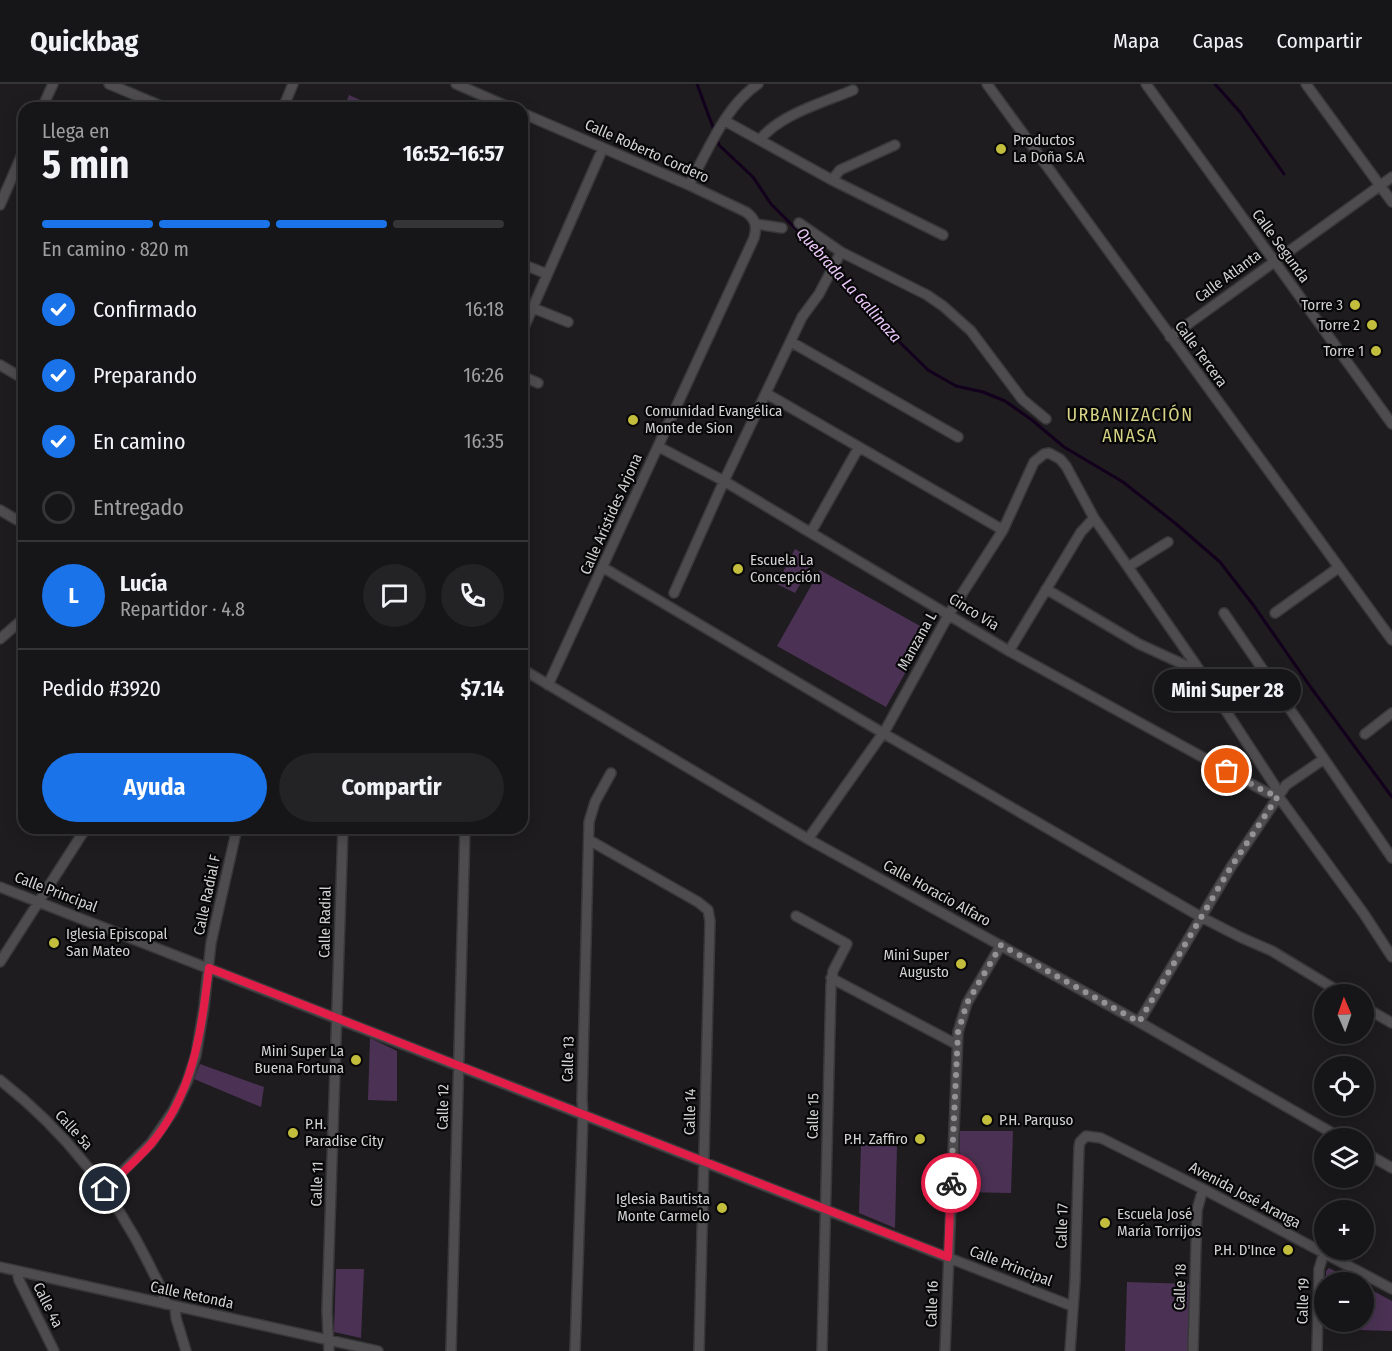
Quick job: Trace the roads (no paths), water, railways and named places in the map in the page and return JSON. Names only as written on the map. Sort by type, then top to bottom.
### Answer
[{"type":"street","points":[[45,102],[53,84]]},
{"type":"street","points":[[109,84],[152,102]]},
{"type":"street","points":[[286,102],[293,84]]},
{"type":"street","points":[[456,84],[497,102]]},
{"type":"street","points":[[689,185],[723,123],[742,97],[758,84]]},
{"type":"street","name":"Calle Tercera","points":[[987,84],[1392,640]]},
{"type":"street","name":"Calle Segunda","points":[[1146,84],[1392,424]]},
{"type":"street","points":[[1306,84],[1392,202]]},
{"type":"street","points":[[760,140],[771,128],[790,117],[853,90]]},
{"type":"street","name":"Calle Roberto Cordero","points":[[528,116],[746,212],[752,216],[756,224]]},
{"type":"street","points":[[723,123],[943,235]]},
{"type":"street","points":[[832,180],[840,170],[895,145]]},
{"type":"street","points":[[528,318],[603,148]]},
{"type":"street","points":[[0,205],[18,164]]},
{"type":"street","name":"Calle Atlanta","points":[[1170,337],[1392,177]]},
{"type":"street","points":[[799,223],[839,256],[927,295],[943,306],[971,331],[1022,399],[1046,419]]},
{"type":"street","points":[[756,224],[782,228]]},
{"type":"street","name":"Calle Arístides Arjona","points":[[548,685],[604,568],[754,238],[756,224]]},
{"type":"street","points":[[674,593],[802,317],[829,276],[839,256]]},
{"type":"street","points":[[528,266],[547,274]]},
{"type":"street","points":[[532,308],[568,322]]},
{"type":"street","points":[[791,342],[958,437]]},
{"type":"street","points":[[0,365],[18,376]]},
{"type":"street","points":[[528,379],[538,383]]},
{"type":"street","points":[[767,394],[1003,530]]},
{"type":"street","name":"Cinco Vía","points":[[658,447],[724,481],[1009,651],[1266,792],[1278,796]]},
{"type":"street","points":[[811,532],[859,447]]},
{"type":"street","name":"Manzana L","points":[[808,839],[886,728],[949,614],[1003,530],[1034,462],[1044,454],[1054,455],[1066,466],[1094,518]]},
{"type":"street","points":[[0,510],[18,520]]},
{"type":"street","points":[[1009,651],[1081,532],[1094,518],[1196,664],[1275,786],[1278,796],[1364,914],[1392,957]]},
{"type":"street","points":[[1128,567],[1168,542]]},
{"type":"street","points":[[604,568],[886,728],[1201,916],[1272,951],[1326,984]]},
{"type":"street","points":[[1275,613],[1338,568]]},
{"type":"street","points":[[1046,589],[1139,644],[1187,666],[1196,664]]},
{"type":"street","points":[[1224,613],[1392,858]]},
{"type":"street","points":[[0,639],[18,623]]},
{"type":"street","name":"Calle Horacio Alfaro","points":[[528,673],[808,839],[1139,1022],[1324,1128]]},
{"type":"street","points":[[1365,734],[1392,714]]},
{"type":"street","points":[[1139,1022],[1231,867],[1278,796],[1292,780],[1324,759]]},
{"type":"street","name":"Calle 13","points":[[575,1351],[589,840],[591,813],[611,773]]},
{"type":"street","points":[[0,962],[82,834]]},
{"type":"street","name":"Calle Radial F","points":[[105,1189],[152,1143],[172,1112],[187,1082],[201,1030],[211,944],[236,834]]},
{"type":"street","name":"Calle Radial","points":[[338,1017],[342,834]]},
{"type":"street","name":"Calle 12","points":[[451,1351],[465,834]]},
{"type":"street","name":"Calle 14","points":[[589,840],[698,902],[708,910],[710,932],[699,1351]]},
{"type":"street","name":"Calle Principal","points":[[0,887],[338,1017],[1072,1306]]},
{"type":"street","name":"Calle 15","points":[[796,916],[847,944],[831,978],[822,1351]]},
{"type":"street","name":"Calle 16","points":[[945,1351],[956,1044],[967,1003],[1001,945]]},
{"type":"street","points":[[831,978],[956,1044]]},
{"type":"street","points":[[1374,1013],[1392,1023]]},
{"type":"street","name":"Calle 11","points":[[329,1351],[327,1311],[338,1017]]},
{"type":"street","name":"Calle 5a","points":[[0,1080],[24,1098],[44,1118],[105,1189],[137,1241],[163,1294],[165,1304]]},
{"type":"street","name":"Avenida José Aranga","points":[[1083,1138],[1090,1136],[1101,1138],[1314,1248]]},
{"type":"street","name":"Calle 17","points":[[1070,1351],[1075,1281],[1079,1147],[1083,1138]]},
{"type":"street","points":[[1374,1158],[1392,1168]]},
{"type":"street","name":"Calle 18","points":[[1193,1351],[1197,1210],[1203,1189]]},
{"type":"street","name":"Calle 19","points":[[1317,1351],[1319,1269],[1322,1260]]},
{"type":"street","name":"Avenida José Aranga","points":[[1337,1260],[1392,1289]]},
{"type":"street","name":"Calle Retonda","points":[[0,1267],[378,1351]]},
{"type":"street","name":"Calle 4a","points":[[17,1271],[19,1280],[54,1351]]},
{"type":"street","points":[[176,1307],[176,1318],[186,1351]]},
{"type":"waterway","name":"Quebrada La Gallinaza","points":[[697,84],[714,130]]},
{"type":"waterway","points":[[1215,84],[1240,112],[1284,174]]},
{"type":"waterway","name":"Quebrada La Gallinaza","points":[[716,136],[719,145],[753,177],[771,204],[841,274],[870,313],[928,370],[956,386],[983,392],[1005,401],[1064,447],[1123,482],[1220,562],[1392,797]]},
{"type":"place","name":"Productos La Doña S.A","points":[[1001,149]]},
{"type":"place","name":"Torre 3","points":[[1355,305]]},
{"type":"place","name":"Torre 2","points":[[1372,325]]},
{"type":"place","name":"Torre 1","points":[[1376,351]]},
{"type":"place","name":"Comunidad Evangélica Monte de Sion","points":[[633,420]]},
{"type":"place","name":"Escuela La Concepción","points":[[738,569]]},
{"type":"place","name":"Mini Super 28","points":[[1227,771]]},
{"type":"place","name":"Iglesia Episcopal San Mateo","points":[[54,943]]},
{"type":"place","name":"Mini Super Augusto","points":[[961,964]]},
{"type":"place","name":"Mini Super La Buena Fortuna","points":[[356,1060]]},
{"type":"place","name":"P.H. Parquso","points":[[987,1120]]},
{"type":"place","name":"P.H. Paradise City","points":[[293,1133]]},
{"type":"place","name":"P.H. Zaffiro","points":[[920,1139]]},
{"type":"place","name":"Iglesia Bautista Monte Carmelo","points":[[722,1208]]},
{"type":"place","name":"Escuela José María Torrijos","points":[[1105,1223]]},
{"type":"place","name":"P.H. D'Ince","points":[[1288,1250]]},
{"type":"district","name":"URBANIZACIÓN ANASA","points":[[1130,425]]}]
